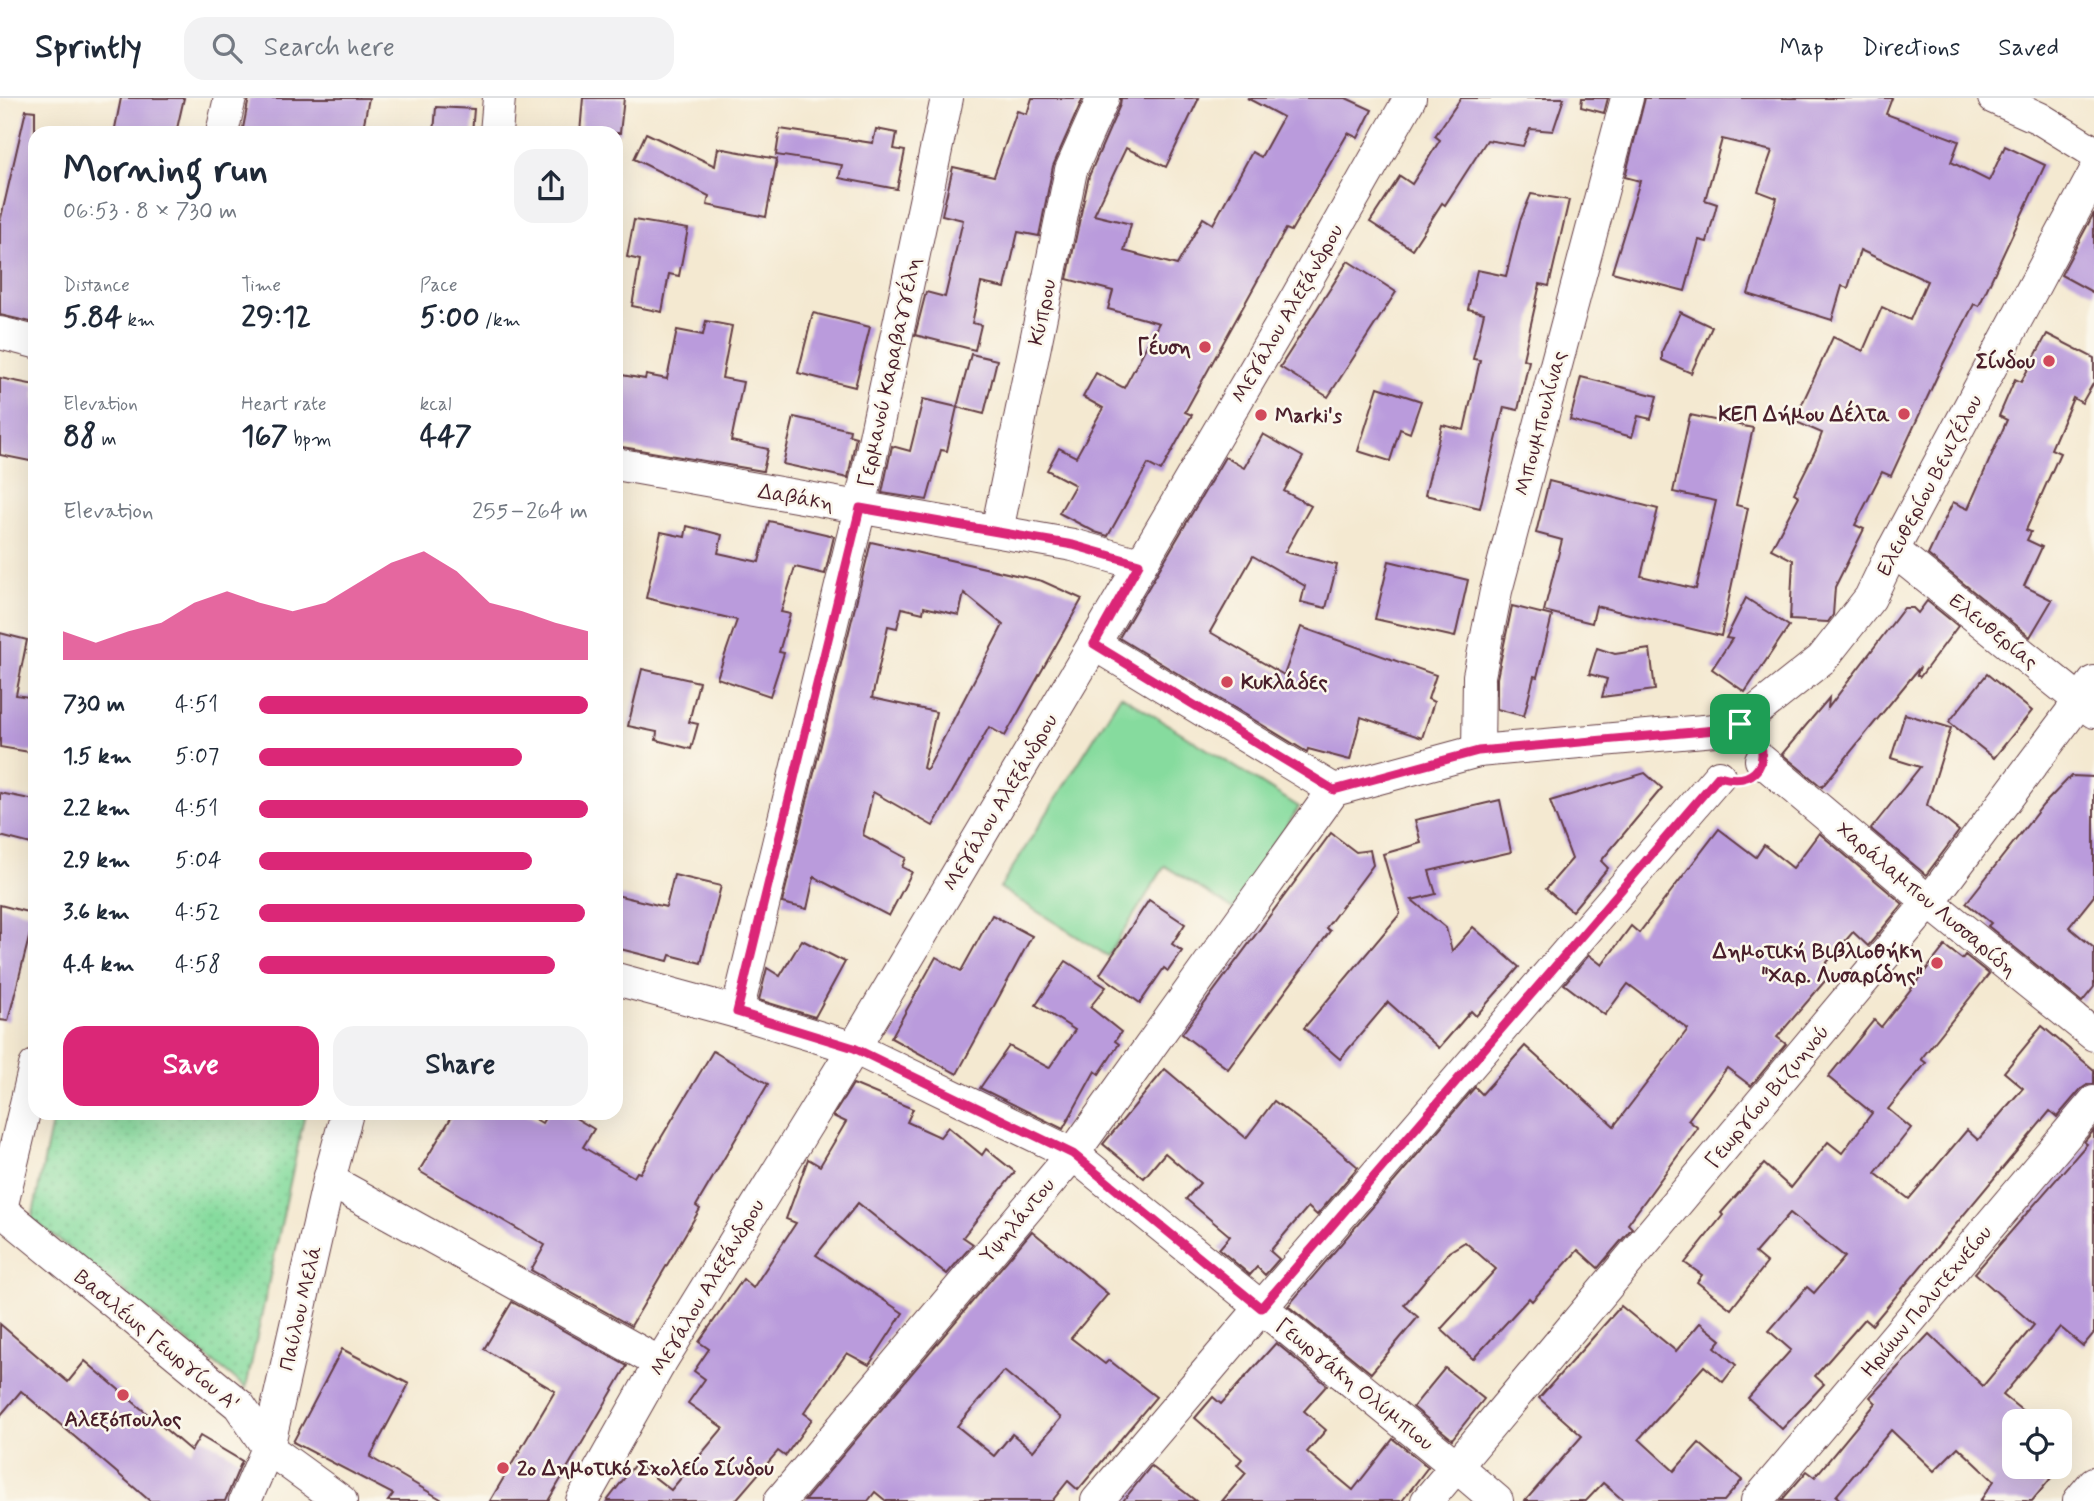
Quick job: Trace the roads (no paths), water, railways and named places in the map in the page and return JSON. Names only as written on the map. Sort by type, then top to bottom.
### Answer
[{"type":"street","points":[[224,126],[230,98]]},
{"type":"street","points":[[497,126],[499,98]]},
{"type":"street","name":"Γερμανού Καραβαγγέλη","points":[[737,1012],[860,508],[947,98]]},
{"type":"street","name":"Κύπρου","points":[[997,531],[1071,170],[1103,98]]},
{"type":"street","name":"Μεγάλου Αλεξάνδρου","points":[[582,1501],[660,1363],[854,1048],[1094,644],[1410,98]]},
{"type":"street","name":"Μπουμπουλίνας","points":[[1478,751],[1479,676],[1496,591],[1627,98]]},
{"type":"street","points":[[1994,98],[2042,108],[2094,152]]},
{"type":"street","name":"Ελευθερίου Βενιζέλου","points":[[1728,727],[1822,659],[1870,598],[2094,174]]},
{"type":"street","points":[[0,333],[28,340]]},
{"type":"street","name":"Δαβάκη","points":[[623,465],[1073,545],[1139,564]]},
{"type":"street","name":"Ελευθερίας","points":[[1893,550],[2089,698]]},
{"type":"street","points":[[1094,644],[1334,790],[1478,751],[1728,727],[1749,727],[1761,741],[1761,760],[1755,771],[1744,778],[1732,780],[1719,776],[1708,761],[1706,753],[1710,737],[1728,727]]},
{"type":"street","name":"Γεωργίου Βιζυηνού","points":[[1427,1501],[1929,902],[2089,698]]},
{"type":"street","name":"Χαράλαμπου Λυσσαρίδη","points":[[1761,760],[1929,902],[2094,1035]]},
{"type":"street","points":[[1097,1501],[1719,776]]},
{"type":"street","name":"Υψηλάντου","points":[[780,1501],[1073,1154],[1334,790]]},
{"type":"street","name":"Γεωργάκη Ολύμπιου","points":[[623,981],[854,1048],[1073,1154],[1497,1501]]},
{"type":"street","points":[[1,1211],[28,1096]]},
{"type":"street","name":"Ηρώων Πολυτεχνείου","points":[[1757,1501],[2094,1101]]},
{"type":"street","name":"Παύλου Μελά","points":[[245,1501],[268,1448],[345,1120]]},
{"type":"street","points":[[329,1180],[660,1363]]},
{"type":"street","name":"Βασιλέως Γεωργίου Α'","points":[[1,1211],[239,1405],[268,1448],[341,1501]]},
{"type":"street","points":[[2079,1501],[2094,1483]]},
{"type":"place","name":"Γέυση","points":[[1205,347]]},
{"type":"place","name":"Σίνδου","points":[[2049,361]]},
{"type":"place","name":"ΚΕΠ Δήμου Δέλτα","points":[[1904,414]]},
{"type":"place","name":"Marki's","points":[[1261,415]]},
{"type":"place","name":"Κυκλάδες","points":[[1227,682]]},
{"type":"place","name":"Δημοτική Βιβλιοθήκη \"Χαρ. Λυσαρίδης\"","points":[[1937,963]]},
{"type":"place","name":"Αλεξόπουλος","points":[[123,1395]]},
{"type":"place","name":"2o Δημοτικό Σχολείο Σίνδου","points":[[503,1468]]}]
